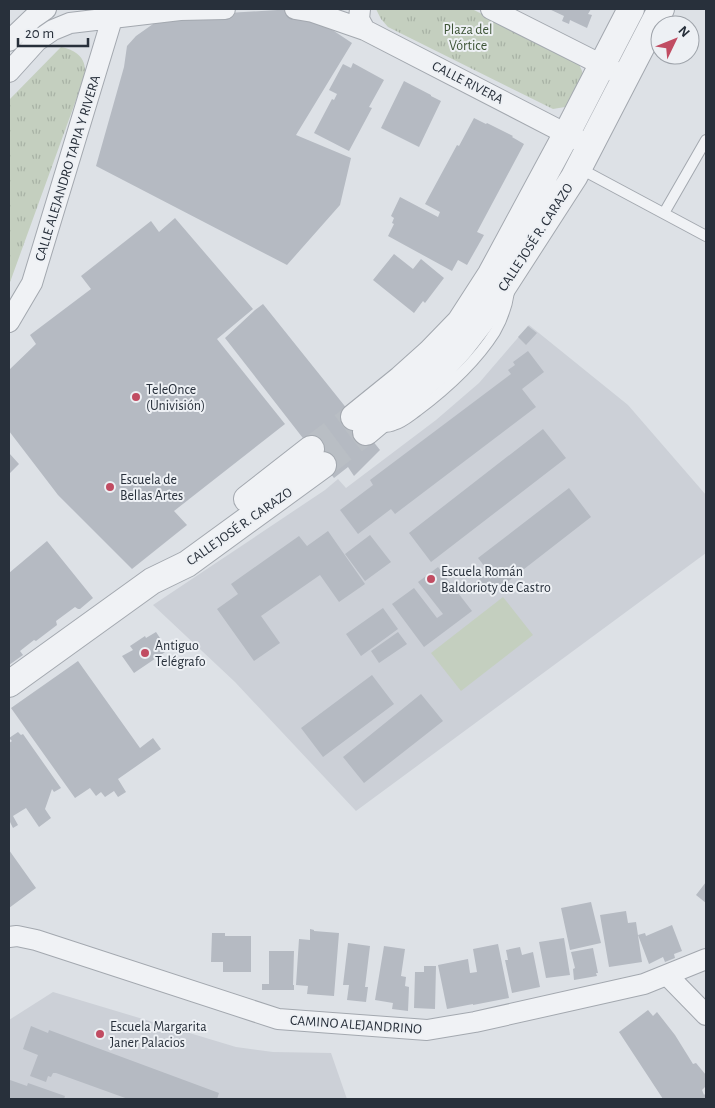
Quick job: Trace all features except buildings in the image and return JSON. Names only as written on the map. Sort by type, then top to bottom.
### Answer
[{"type":"street","points":[[9,41],[33,18],[46,9]]},
{"type":"street","points":[[9,72],[37,41],[54,30],[70,24],[114,14],[225,9]]},
{"type":"street","name":"CALLE RIVERA","points":[[295,9],[313,12],[366,30],[567,133],[585,158]]},
{"type":"street","points":[[360,9],[359,19],[366,30]]},
{"type":"street","points":[[491,9],[602,66],[626,76]]},
{"type":"street","name":"CALLE JOSÉ R. CARAZO","points":[[631,9],[492,274],[460,322],[401,379],[363,426],[441,369],[481,320],[585,158],[661,9]]},
{"type":"street","name":"CALLE ALEJANDRO TAPIA Y RIVERA","points":[[9,322],[32,283],[114,14]]},
{"type":"street","name":"CALLE JOSÉ R. CARAZO","points":[[9,684],[152,581],[178,553],[317,457]]},
{"type":"street","name":"CAMINO ALEJANDRINO","points":[[9,937],[18,936],[36,940],[278,1019],[427,1030],[475,1022],[644,984],[706,959]]},
{"type":"street","points":[[667,974],[706,1015]]},
{"type":"lane","points":[[664,213],[706,140]]},
{"type":"lane","points":[[585,158],[664,213],[706,236]]},
{"type":"shaded area","name":"Escuela Román Baldorioty de Castro","points":[[529,325],[628,405],[706,495],[706,553],[356,811],[235,682],[153,605],[325,490],[338,479],[346,488],[436,420],[479,383]]},
{"type":"shaded area","name":"Escuela Margarita Janer Palacios","points":[[53,992],[236,1047],[273,1052],[331,1053],[347,1099],[9,1099],[9,1020]]},
{"type":"green space","name":"Plaza del Vórtice","points":[[376,9],[472,9],[578,62],[584,82],[576,100],[565,107],[553,109],[388,27]]},
{"type":"green space","points":[[61,47],[74,51],[81,57],[85,70],[84,75],[9,285],[9,100]]},
{"type":"green space","points":[[503,597],[533,635],[461,691],[431,653]]},
{"type":"tunnel","points":[[311,449],[354,417]]},
{"type":"tunnel","points":[[323,465],[366,432]]},
{"type":"place","name":"TeleOnce (Univisión)","points":[[136,397]]},
{"type":"place","name":"Escuela de Bellas Artes","points":[[110,487]]},
{"type":"place","name":"Escuela Román Baldorioty de Castro","points":[[431,579]]},
{"type":"place","name":"Antiguo Telégrafo","points":[[145,653]]},
{"type":"place","name":"Escuela Margarita Janer Palacios","points":[[100,1034]]}]
